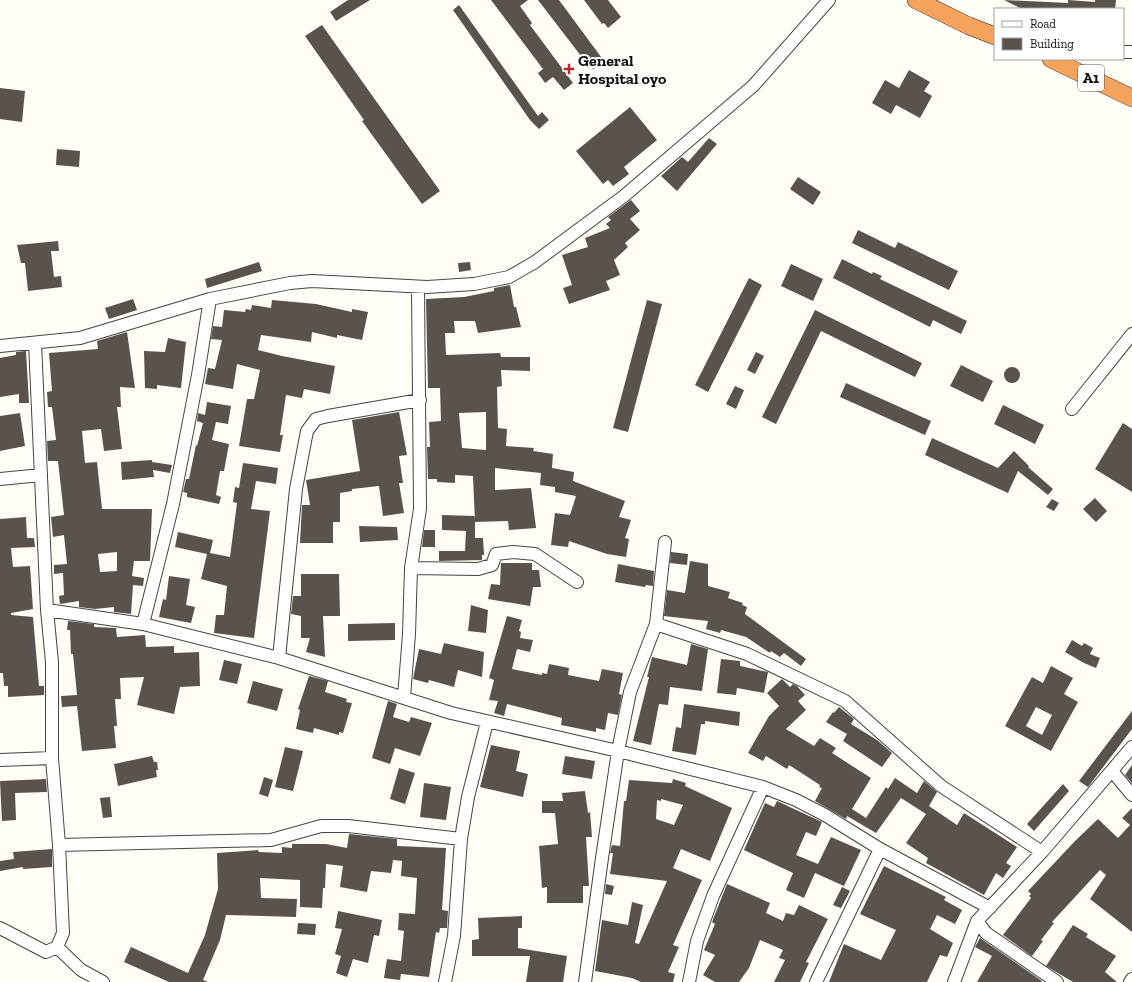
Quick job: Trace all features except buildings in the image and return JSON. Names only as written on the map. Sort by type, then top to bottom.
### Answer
[{"type":"highway","points":[[916,0],[969,26],[994,36]]},
{"type":"highway","name":"A1","points":[[1053,60],[1132,98]]},
{"type":"street","points":[[0,346],[80,338],[210,299],[290,283],[312,281],[418,287],[474,284],[509,277],[535,262],[624,196],[753,86],[829,0]]},
{"type":"street","points":[[404,698],[409,634],[411,568],[420,509],[418,287]]},
{"type":"street","points":[[143,624],[173,504],[198,375],[210,299]]},
{"type":"street","points":[[1072,409],[1132,334]]},
{"type":"street","points":[[0,928],[42,951],[50,951],[56,947],[63,933],[59,845],[52,758],[52,662],[47,610],[35,343]]},
{"type":"street","points":[[279,658],[296,489],[307,431],[316,420],[328,416],[420,400]]},
{"type":"street","points":[[0,479],[41,475]]},
{"type":"street","points":[[585,982],[618,751],[630,692],[656,624],[665,542]]},
{"type":"street","points":[[411,568],[478,569],[492,565],[496,554],[521,552],[535,554],[577,582]]},
{"type":"street","points":[[47,610],[143,624],[279,658],[451,713],[618,751],[763,787],[796,800],[825,815],[880,849],[990,908]]},
{"type":"street","points":[[656,624],[747,654],[845,701],[941,786],[1042,852]]},
{"type":"street","points":[[445,982],[454,936],[461,839],[468,797],[486,722]]},
{"type":"street","points":[[954,982],[977,921],[1042,852],[1132,747]]},
{"type":"street","points":[[0,760],[52,758]]},
{"type":"street","points":[[1112,771],[1132,795]]},
{"type":"street","points":[[689,982],[697,942],[712,896],[763,787]]},
{"type":"street","points":[[59,845],[271,840],[321,826],[348,826],[461,839]]},
{"type":"street","points":[[816,982],[880,849]]},
{"type":"street","points":[[977,921],[986,933],[1057,982]]},
{"type":"street","points":[[56,947],[81,970],[103,982]]},
{"type":"place","name":"General Hospital oyo","points":[[569,69]]}]
